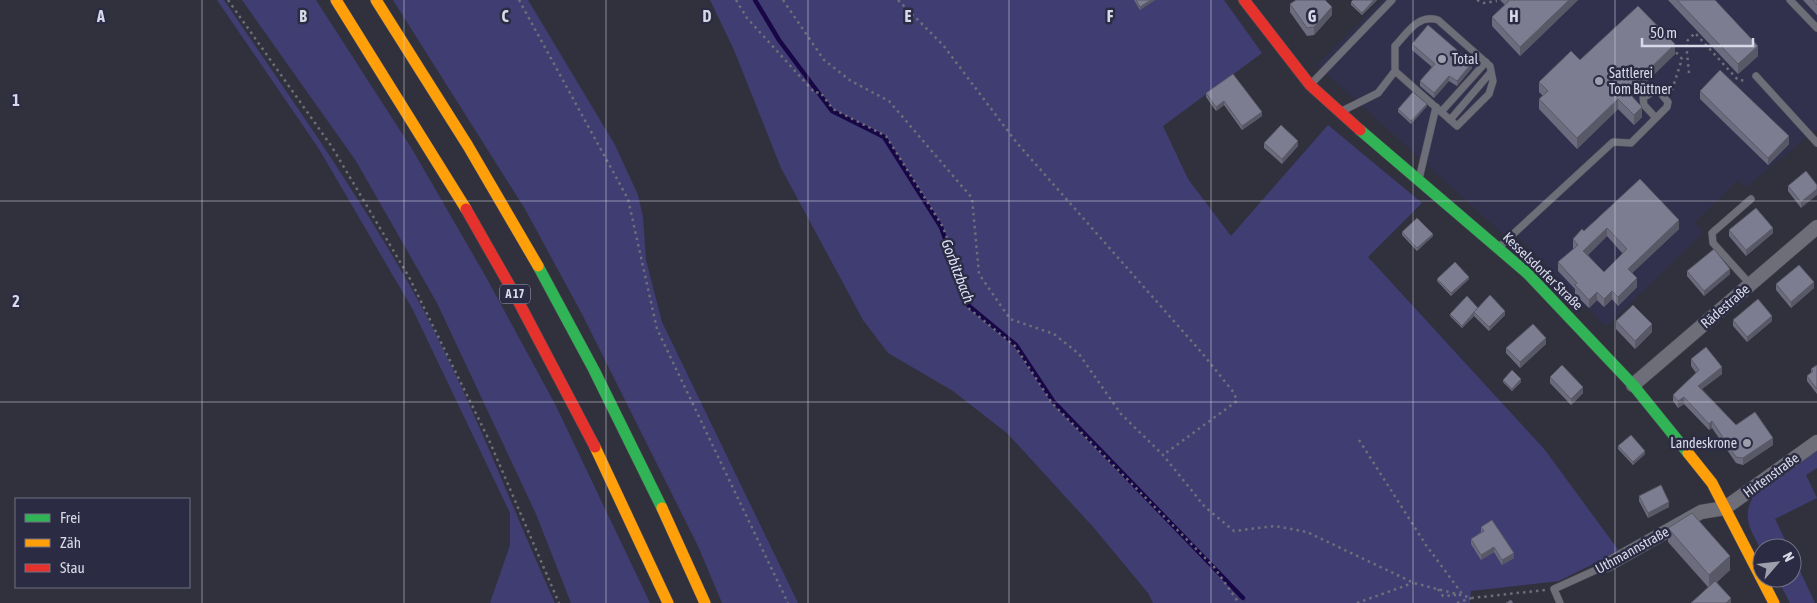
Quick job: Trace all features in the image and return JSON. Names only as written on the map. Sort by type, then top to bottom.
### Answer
[{"type":"main road","name":"A 17","points":[[336,0],[440,165],[536,331],[613,482],[668,603]]},
{"type":"main road","name":"A 17","points":[[376,0],[467,143],[566,317],[645,470],[705,603]]},
{"type":"main road","name":"Kesselsdorfer Straße","points":[[1244,0],[1310,84],[1339,112],[1527,273],[1633,385],[1712,483],[1774,603]]},
{"type":"street","name":"Rädestraße","points":[[1633,385],[1817,227]]},
{"type":"street","name":"Hirtenstraße","points":[[1725,508],[1817,442]]},
{"type":"street","name":"Uthmannstraße","points":[[1607,565],[1701,512],[1725,508]]},
{"type":"lane","points":[[1310,84],[1392,0]]},
{"type":"lane","points":[[1790,0],[1817,28]]},
{"type":"lane","points":[[1339,112],[1378,93],[1395,71],[1395,46],[1418,21],[1428,17],[1438,20],[1486,62],[1492,72],[1493,80],[1489,94],[1457,126],[1395,71]]},
{"type":"lane","points":[[1418,179],[1438,110],[1486,62]]},
{"type":"lane","points":[[1450,120],[1492,72]]},
{"type":"lane","points":[[1756,76],[1817,143]]},
{"type":"lane","points":[[1498,248],[1613,142],[1631,143],[1656,118],[1667,107],[1668,102],[1657,89],[1643,98],[1644,105],[1656,118]]},
{"type":"lane","points":[[1750,284],[1714,243],[1712,233],[1751,199]]},
{"type":"lane","name":"Uthmannstraße","points":[[1554,590],[1607,565]]},
{"type":"lane","points":[[1554,590],[1560,603]]},
{"type":"path","points":[[228,0],[332,147],[409,277],[488,440],[559,603]]},
{"type":"path","points":[[519,0],[628,200],[656,329],[788,603]]},
{"type":"path","points":[[736,0],[747,18],[814,93],[820,92],[833,109],[886,136],[943,227],[963,282],[960,287],[967,307],[1015,346],[1052,403],[1214,567],[1239,603]]},
{"type":"path","points":[[783,0],[824,60],[851,81],[889,101],[972,198],[979,274],[1010,319],[1054,334],[1079,354],[1121,414],[1163,455],[1205,507],[1234,531],[1275,526],[1307,532],[1414,583],[1472,598]]},
{"type":"path","points":[[898,0],[943,45],[1017,143],[1208,360],[1234,393],[1237,401],[1163,455]]},
{"type":"path","points":[[1477,0],[1484,3],[1497,1]]},
{"type":"path","points":[[1689,73],[1686,42],[1695,33],[1738,80],[1765,86]]},
{"type":"path","points":[[1668,102],[1682,59],[1669,44]]},
{"type":"path","points":[[1359,440],[1426,545],[1464,596]]},
{"type":"path","points":[[1357,603],[1414,583]]},
{"type":"path","points":[[1438,589],[1443,596],[1448,598],[1457,594]]},
{"type":"path","points":[[1457,603],[1472,598],[1529,590],[1554,590]]},
{"type":"shaded area","points":[[217,0],[224,0],[296,105],[343,176],[409,284],[450,362],[555,603],[490,603],[510,545],[510,513],[413,310],[319,149]]},
{"type":"shaded area","points":[[242,0],[316,0],[412,149],[486,277],[556,406],[650,603],[571,603],[536,514],[437,303],[356,161]]},
{"type":"shaded area","points":[[393,0],[528,0],[615,145],[638,195],[643,217],[646,260],[662,322],[798,603],[722,603],[698,546],[582,314],[525,209]]},
{"type":"shaded area","points":[[710,0],[1224,0],[1262,53],[1163,126],[1188,179],[1231,236],[1328,125],[1422,203],[1368,257],[1545,450],[1619,551],[1559,581],[1471,591],[1470,603],[1153,603],[1148,593],[1094,528],[1008,434],[953,391],[888,353],[863,320],[781,168],[734,50]]},
{"type":"shaded area","points":[[1382,0],[1817,0],[1817,129],[1746,187],[1738,180],[1695,222],[1703,233],[1606,327],[1511,229],[1504,235],[1317,65]]},
{"type":"shaded area","points":[[1817,450],[1817,468],[1806,475],[1817,498],[1775,519],[1784,538],[1755,538],[1749,523],[1748,509],[1755,494]]},
{"type":"shaded area","points":[[1802,575],[1815,603],[1790,603],[1782,588],[1802,588]]},
{"type":"building","points":[[1136,0],[1151,0],[1140,7]]},
{"type":"building","points":[[1296,0],[1325,0],[1332,7],[1314,27],[1307,28],[1290,4]]},
{"type":"building","points":[[1353,0],[1374,0],[1362,13],[1351,2]]},
{"type":"building","points":[[1508,0],[1569,0],[1520,47],[1492,17]]},
{"type":"building","points":[[1677,0],[1715,0],[1758,46],[1738,64]]},
{"type":"building","name":"Sattlerei Tom Büttner","points":[[1638,6],[1675,44],[1627,91],[1642,107],[1634,115],[1618,99],[1577,138],[1539,99],[1548,91],[1539,82],[1571,51],[1580,60]]},
{"type":"building","name":"Total","points":[[1428,25],[1472,63],[1457,81],[1449,76],[1434,93],[1420,81],[1435,64],[1412,44]]},
{"type":"building","points":[[1720,70],[1789,136],[1768,158],[1700,91]]},
{"type":"building","points":[[1233,74],[1262,112],[1242,126],[1224,101],[1216,107],[1206,93]]},
{"type":"building","points":[[1413,92],[1427,104],[1411,121],[1398,109]]},
{"type":"building","points":[[1281,125],[1298,141],[1282,159],[1264,143]]},
{"type":"building","points":[[1806,171],[1817,185],[1817,189],[1801,202],[1788,186]]},
{"type":"building","points":[[1640,179],[1679,220],[1628,269],[1637,278],[1618,297],[1612,291],[1604,299],[1597,292],[1589,300],[1558,262],[1578,245],[1573,239],[1582,229],[1584,231]],"holes":[[[1607,228],[1627,249],[1604,272],[1583,251]]]},
{"type":"building","points":[[1756,208],[1773,228],[1746,250],[1729,230]]},
{"type":"building","points":[[1417,218],[1433,234],[1417,248],[1402,232]]},
{"type":"building","points":[[1714,249],[1730,269],[1704,291],[1687,271]]},
{"type":"building","points":[[1455,262],[1469,277],[1451,293],[1437,279]]},
{"type":"building","points":[[1799,265],[1814,282],[1791,302],[1776,284]]},
{"type":"building","points":[[1490,295],[1505,311],[1489,327],[1474,312]]},
{"type":"building","points":[[1467,296],[1478,308],[1462,326],[1450,314]]},
{"type":"building","points":[[1758,299],[1772,316],[1747,337],[1733,320]]},
{"type":"building","points":[[1633,305],[1652,324],[1635,341],[1616,321]]},
{"type":"building","points":[[1533,324],[1546,338],[1520,362],[1506,348]]},
{"type":"building","points":[[1706,347],[1722,367],[1698,386],[1736,425],[1755,412],[1773,438],[1743,458],[1736,457],[1712,421],[1709,424],[1684,397],[1678,401],[1673,395],[1699,370],[1691,359]]},
{"type":"building","points":[[1562,365],[1583,387],[1571,399],[1550,377]]},
{"type":"building","points":[[1817,365],[1817,389],[1807,376],[1813,371],[1811,369]]},
{"type":"building","points":[[1512,370],[1521,379],[1512,389],[1503,380]]},
{"type":"building","points":[[1631,435],[1645,451],[1633,462],[1618,446]]},
{"type":"building","points":[[1661,485],[1669,502],[1648,513],[1639,496]]},
{"type":"building","points":[[1692,513],[1730,556],[1709,575],[1668,528]]},
{"type":"building","points":[[1492,520],[1514,553],[1502,560],[1494,547],[1481,555],[1471,539],[1484,531],[1481,527]]},
{"type":"building","points":[[1715,581],[1731,598],[1726,603],[1691,603]]},
{"type":"waterway","name":"Gorbitzbach","points":[[755,0],[779,40],[832,111],[884,137],[941,227],[969,306],[1016,345],[1053,401],[1243,598]]},
{"type":"traffic: fast","points":[[1360,130],[1527,273],[1633,385],[1688,453]]},
{"type":"traffic: fast","points":[[538,266],[594,370],[662,508]]},
{"type":"traffic: slow","points":[[336,0],[466,209]]},
{"type":"traffic: slow","points":[[376,0],[468,146],[538,266]]},
{"type":"traffic: slow","points":[[595,447],[668,603]]},
{"type":"traffic: slow","points":[[1688,453],[1712,483],[1774,603]]},
{"type":"traffic: slow","points":[[662,508],[705,603]]},
{"type":"traffic: jam","points":[[1244,0],[1310,85],[1360,130]]},
{"type":"traffic: jam","points":[[466,209],[515,295],[595,447]]},
{"type":"place","name":"Total","points":[[1442,59]]},
{"type":"place","name":"Sattlerei Tom Büttner","points":[[1599,81]]},
{"type":"place","name":"Landeskrone","points":[[1747,443]]}]
